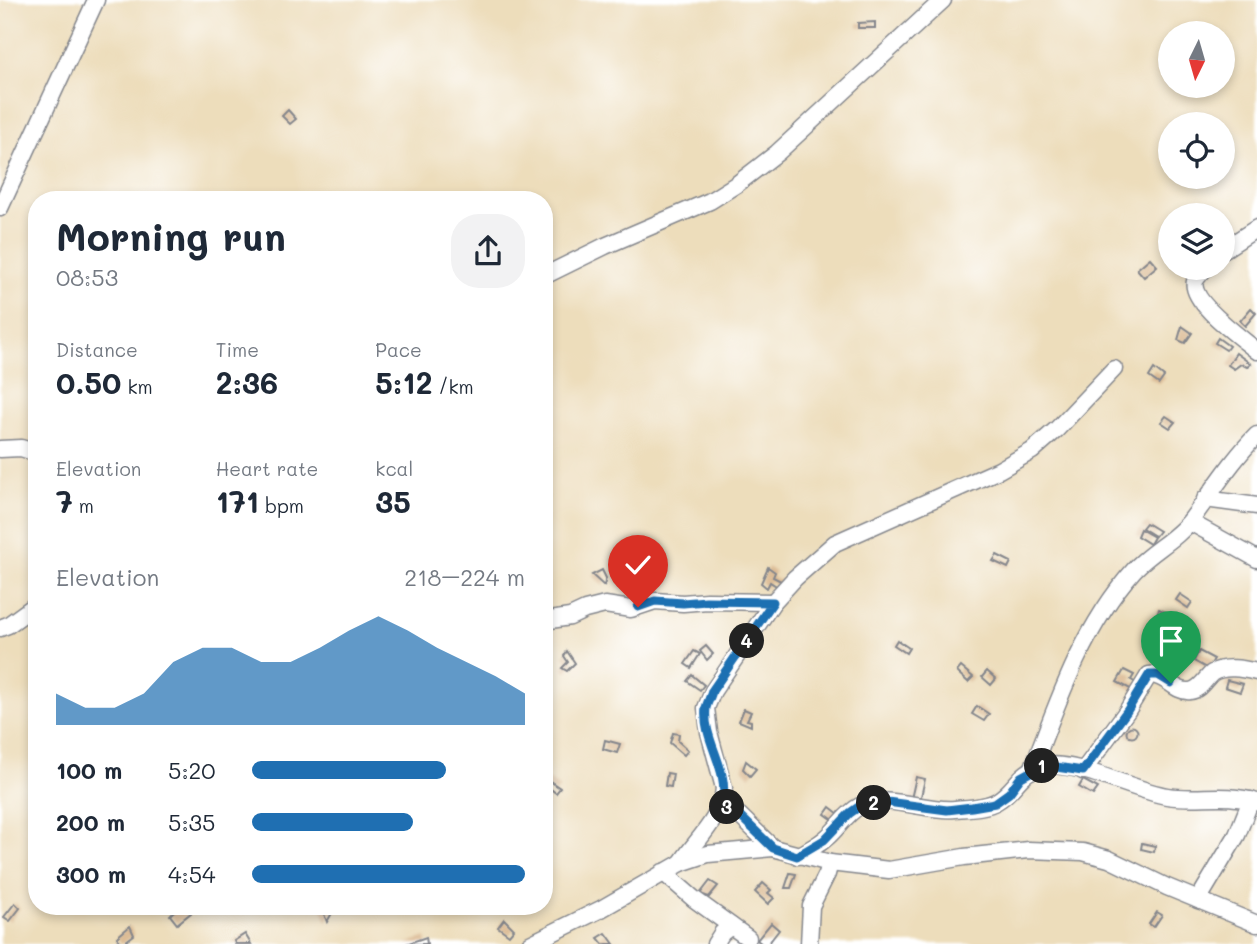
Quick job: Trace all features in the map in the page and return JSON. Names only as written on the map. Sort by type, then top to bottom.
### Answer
[{"type":"street","points":[[0,208],[96,0]]},
{"type":"street","points":[[553,272],[604,246],[710,201],[737,184],[776,153],[943,0]]},
{"type":"street","points":[[1235,242],[1257,228]]},
{"type":"street","points":[[1195,280],[1199,299],[1257,351]]},
{"type":"street","points":[[681,863],[717,815],[722,803],[724,788],[709,732],[706,708],[712,691],[773,602],[794,578],[835,544],[999,470],[1032,451],[1057,429],[1114,369]]},
{"type":"street","points":[[1032,770],[1084,644],[1102,612],[1136,568],[1190,522],[1231,463],[1257,435]]},
{"type":"street","points":[[0,449],[21,447],[28,450]]},
{"type":"street","points":[[1205,499],[1257,506]]},
{"type":"street","points":[[1190,522],[1257,559]]},
{"type":"street","points":[[553,620],[605,605],[631,609],[655,601],[773,602]]},
{"type":"street","points":[[0,628],[28,611]]},
{"type":"street","points":[[1083,771],[1121,720],[1149,675],[1158,675],[1186,691],[1192,691],[1212,673],[1221,669],[1257,672]]},
{"type":"street","points":[[797,856],[824,840],[860,806],[887,802],[947,810],[995,803],[1009,793],[1021,777],[1043,765],[1116,779],[1136,789],[1168,796],[1227,795],[1254,801],[1198,900]]},
{"type":"street","points":[[722,803],[740,816],[773,848]]},
{"type":"street","points":[[530,944],[601,909],[681,863],[708,854],[773,848],[830,863],[889,870],[964,857],[1028,850],[1083,852],[1110,859],[1257,924]]},
{"type":"street","points":[[809,944],[811,906],[830,863]]},
{"type":"street","points":[[663,872],[748,938]]},
{"type":"street","points":[[715,944],[731,926]]},
{"type":"building","points":[[875,22],[875,28],[858,28],[858,23]]},
{"type":"building","points":[[288,110],[296,119],[290,124],[282,116]]},
{"type":"building","points":[[1150,258],[1157,266],[1144,277],[1137,269]]},
{"type":"building","points":[[1251,308],[1256,313],[1245,326],[1240,321]]},
{"type":"building","points":[[1182,326],[1192,333],[1185,343],[1178,340]]},
{"type":"building","points":[[1218,338],[1229,346],[1226,350],[1215,343]]},
{"type":"building","points":[[1236,353],[1251,364],[1247,367],[1241,364],[1234,369],[1228,365]]},
{"type":"building","points":[[1154,369],[1164,377],[1159,384],[1149,377]]},
{"type":"building","points":[[1166,416],[1175,422],[1170,428],[1161,422]]},
{"type":"building","points":[[1146,523],[1159,531],[1155,536],[1142,528]]},
{"type":"building","points":[[1140,529],[1154,537],[1150,544],[1137,536]]},
{"type":"building","points":[[997,555],[1011,562],[1008,568],[993,561]]},
{"type":"building","points":[[768,567],[775,572],[773,577],[781,581],[778,587],[770,582],[767,588],[761,583]]},
{"type":"building","points":[[602,570],[606,578],[604,586],[592,575]]},
{"type":"building","points":[[1180,594],[1192,602],[1188,608],[1176,600]]},
{"type":"building","points":[[1159,609],[1178,619],[1173,627],[1167,623],[1169,619],[1157,613]]},
{"type":"building","points":[[897,640],[909,648],[906,653],[894,645]]},
{"type":"building","points":[[706,646],[713,654],[707,660],[700,651]]},
{"type":"building","points":[[567,651],[575,663],[567,671],[562,668],[568,662],[564,656]]},
{"type":"building","points":[[694,651],[700,654],[691,668],[685,664]]},
{"type":"building","points":[[1199,651],[1214,659],[1208,669],[1194,661]]},
{"type":"building","points":[[961,667],[973,677],[968,682],[957,672]]},
{"type":"building","points":[[1124,670],[1134,675],[1131,680],[1140,685],[1136,692],[1117,682]]},
{"type":"building","points":[[987,671],[996,679],[991,685],[982,677]]},
{"type":"building","points":[[692,675],[704,685],[700,690],[687,681]]},
{"type":"building","points":[[1227,680],[1243,684],[1240,692],[1225,687]]},
{"type":"building","points":[[977,706],[989,714],[984,721],[972,714]]},
{"type":"building","points":[[744,709],[751,712],[747,720],[751,721],[751,726],[739,721]]},
{"type":"building","points":[[1132,726],[1138,732],[1132,738],[1126,732]]},
{"type":"building","points":[[673,733],[679,734],[678,741],[688,750],[684,755],[670,743]]},
{"type":"building","points":[[605,740],[620,744],[617,753],[603,749]]},
{"type":"building","points":[[746,761],[756,769],[750,776],[743,769]]},
{"type":"building","points":[[667,773],[673,774],[671,787],[665,786]]},
{"type":"building","points":[[916,777],[925,779],[920,801],[911,799]]},
{"type":"building","points":[[1083,780],[1098,788],[1093,795],[1079,787]]},
{"type":"building","points":[[553,783],[560,788],[556,793],[553,791]]},
{"type":"building","points":[[830,807],[839,814],[835,821],[825,814]]},
{"type":"building","points":[[1142,843],[1155,846],[1154,852],[1141,849]]},
{"type":"building","points":[[790,873],[796,874],[791,888],[785,888]]},
{"type":"building","points":[[710,881],[718,886],[709,897],[700,894]]},
{"type":"building","points":[[763,883],[771,890],[768,893],[774,898],[768,904],[755,892]]},
{"type":"building","points":[[15,903],[20,908],[10,921],[4,917]]},
{"type":"building","points":[[1157,912],[1162,915],[1154,927],[1149,924]]},
{"type":"building","points":[[170,915],[188,915],[177,924]]},
{"type":"building","points":[[504,919],[514,929],[509,935],[498,927]]},
{"type":"building","points":[[771,923],[779,930],[768,944],[762,944],[757,940]]},
{"type":"building","points":[[130,926],[134,935],[122,944],[117,937]]},
{"type":"building","points":[[606,933],[614,944],[603,944],[598,938]]},
{"type":"building","points":[[245,934],[251,944],[235,944],[234,941]]},
{"type":"building","points":[[426,937],[427,944],[406,944]]},
{"type":"route","points":[[638,607],[655,601],[773,602],[712,691],[706,708],[709,732],[724,788],[722,803],[759,832],[773,848],[797,856],[824,840],[860,806],[887,802],[947,810],[972,807],[995,803],[1009,793],[1021,777],[1043,765],[1083,771],[1110,737],[1149,675],[1158,675],[1171,683]]}]
